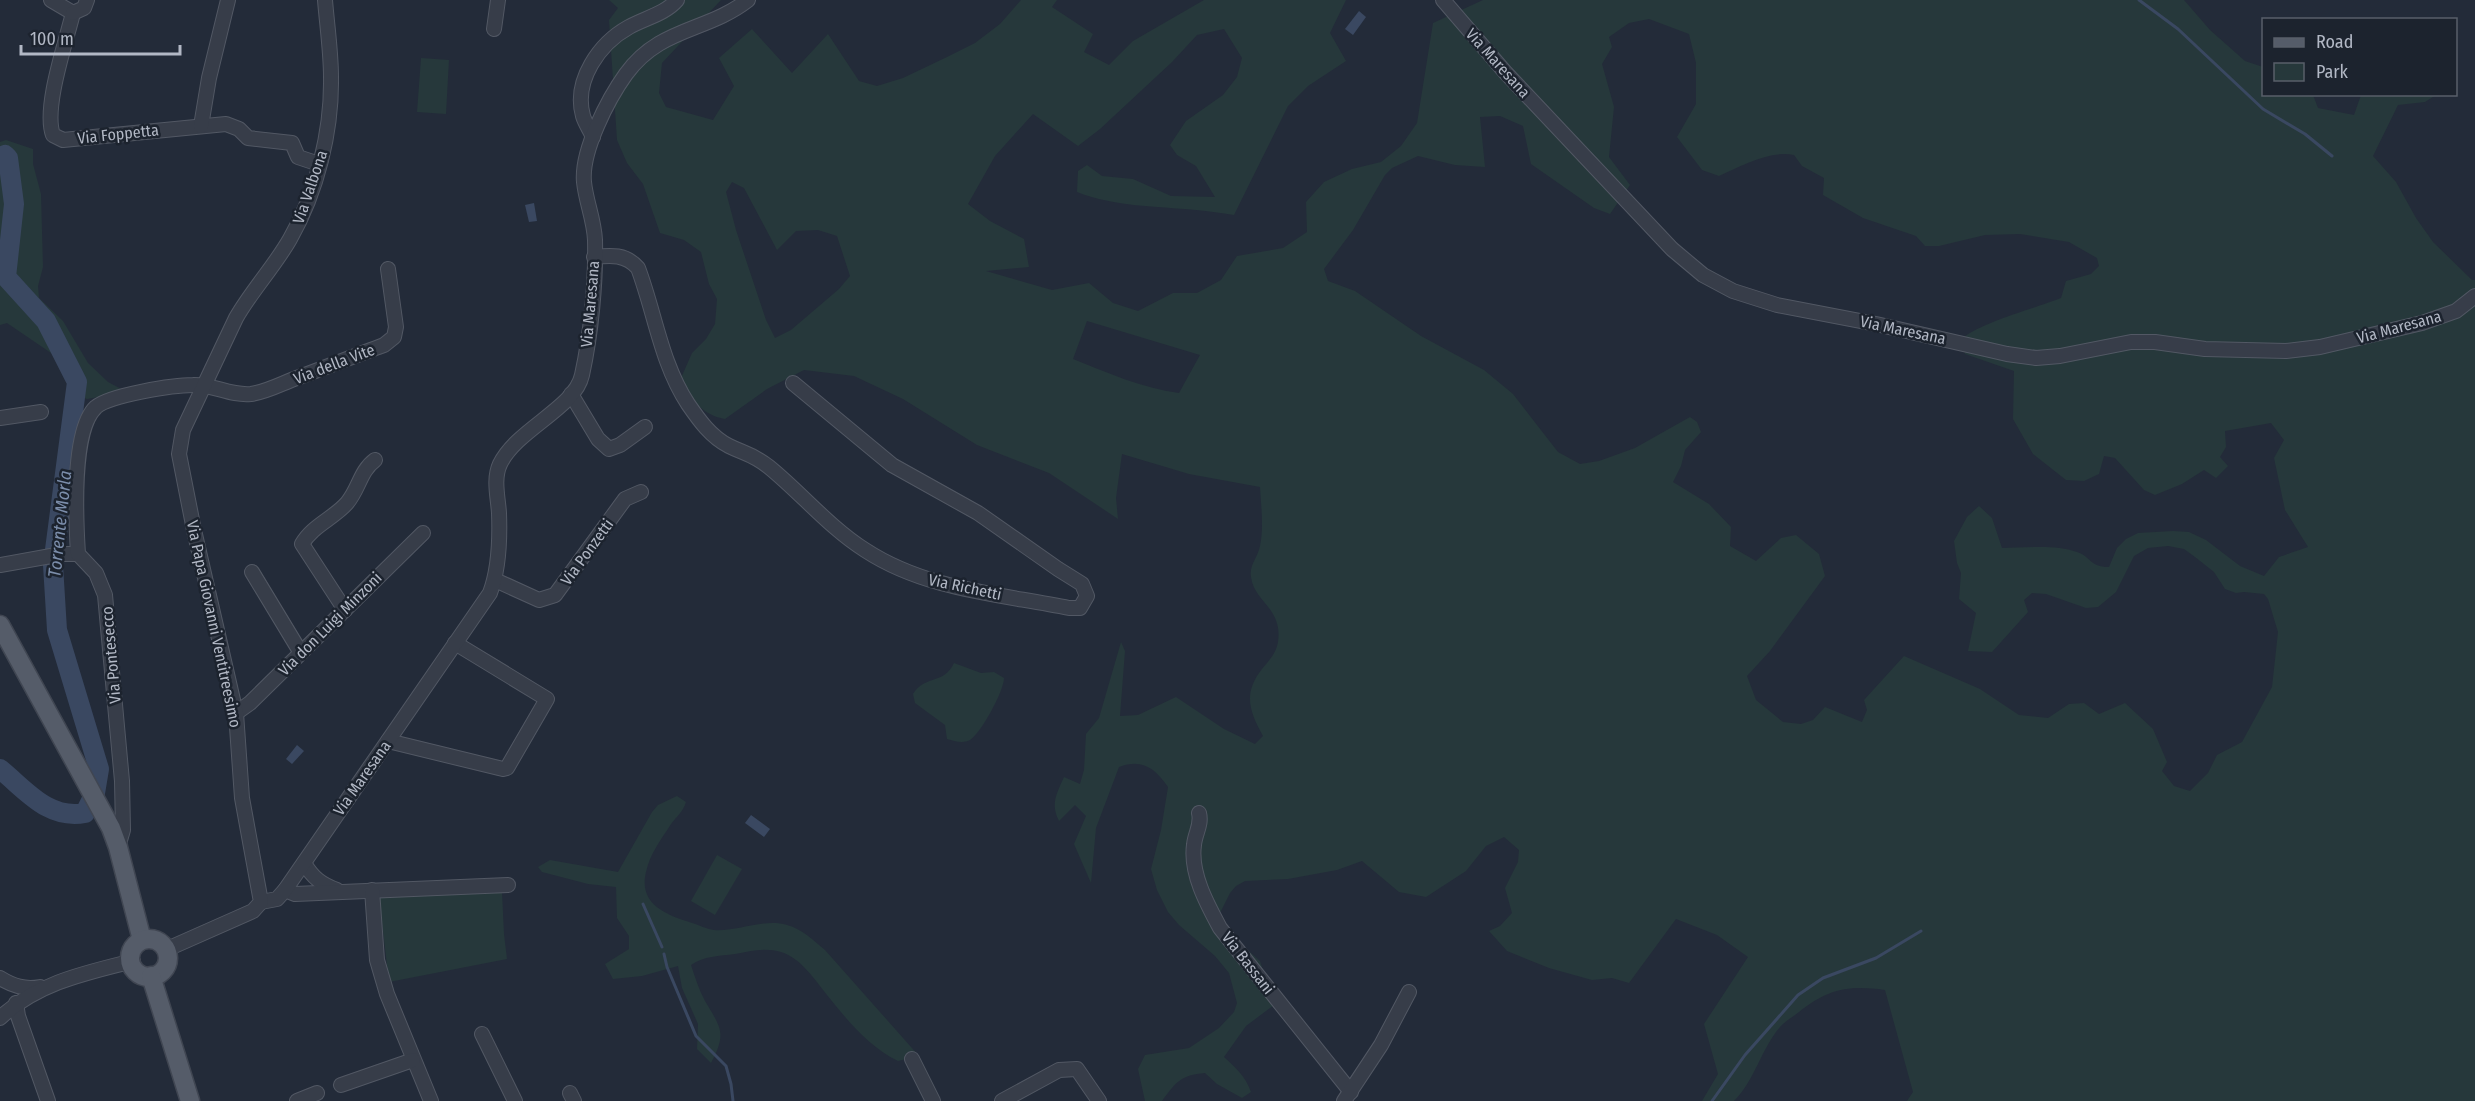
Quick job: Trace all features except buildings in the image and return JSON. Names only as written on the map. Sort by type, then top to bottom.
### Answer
[{"type":"main road","name":"Via Pontesecco","points":[[0,626],[103,811],[118,847],[142,940]]},
{"type":"main road","points":[[142,940],[155,940],[165,950],[167,956],[165,967],[158,974],[151,976],[137,972],[132,962],[131,951],[142,940]]},
{"type":"main road","points":[[151,976],[190,1101]]},
{"type":"street","points":[[51,0],[74,13],[84,8],[87,0]]},
{"type":"street","points":[[201,126],[209,78],[228,0]]},
{"type":"street","points":[[494,29],[498,0]]},
{"type":"street","points":[[593,137],[583,116],[582,90],[586,74],[601,49],[612,37],[663,12],[677,0]]},
{"type":"street","name":"Via Maresana","points":[[261,902],[277,899],[285,890],[490,593],[495,580],[499,514],[496,480],[499,466],[513,444],[571,394],[580,383],[586,355],[594,257],[594,225],[584,184],[584,174],[593,137],[625,75],[638,58],[657,44],[677,33],[727,15],[748,0]]},
{"type":"street","name":"Via Maresana","points":[[1443,0],[1505,72],[1672,249],[1702,274],[1733,291],[1777,305],[2007,354],[2036,357],[2060,356],[2131,342],[2155,342],[2205,349],[2286,351],[2320,347],[2421,323],[2456,311],[2475,296]]},
{"type":"street","name":"Via Valbona","points":[[204,385],[246,301],[278,259],[301,219],[319,164],[326,136],[331,97],[326,1]]},
{"type":"street","name":"Via Foppetta","points":[[74,13],[49,119],[53,135],[63,140],[201,126],[234,125],[248,138],[292,143],[298,157],[319,164]]},
{"type":"street","name":"Via Richetti","points":[[594,257],[620,256],[633,262],[638,268],[669,371],[688,403],[713,435],[731,447],[751,454],[769,467],[863,549],[899,569],[949,587],[1080,608],[1087,596],[1083,584],[978,513],[892,465],[793,383]]},
{"type":"street","name":"Via della Vite","points":[[204,385],[231,394],[255,393],[391,341],[396,327],[388,269]]},
{"type":"street","points":[[0,565],[62,554],[78,554],[76,521],[80,448],[85,424],[92,411],[106,402],[151,390],[204,385]]},
{"type":"street","name":"Via Papa Giovanni Ventitreesimo","points":[[204,385],[183,430],[179,454],[236,713],[242,798],[261,902]]},
{"type":"street","points":[[571,394],[598,439],[609,449],[621,445],[645,427]]},
{"type":"street","points":[[0,418],[41,412]]},
{"type":"street","points":[[345,610],[302,544],[309,534],[346,505],[365,469],[375,460]]},
{"type":"street","name":"Via Ponzetti","points":[[495,580],[539,600],[555,595],[625,500],[641,492]]},
{"type":"street","name":"Via don Luigi Minzoni","points":[[236,713],[250,703],[423,533]]},
{"type":"street","name":"Via Pontesecco","points":[[78,554],[96,573],[105,595],[122,781],[123,830],[118,847]]},
{"type":"street","points":[[252,572],[301,653]]},
{"type":"street","points":[[388,741],[503,769],[507,768],[547,699],[455,644]]},
{"type":"street","name":"Via Bassani","points":[[1199,813],[1201,821],[1194,844],[1194,857],[1205,902],[1220,928],[1348,1097],[1381,1045],[1409,992]]},
{"type":"street","points":[[300,868],[323,885],[339,891]]},
{"type":"street","points":[[285,890],[295,894],[508,885]]},
{"type":"street","points":[[372,890],[377,960],[387,994],[431,1101]]},
{"type":"street","points":[[165,950],[253,911],[261,902]]},
{"type":"street","points":[[0,978],[9,984],[29,990],[132,962]]},
{"type":"street","points":[[0,1018],[16,1003],[48,985]]},
{"type":"street","points":[[16,1003],[18,1016],[48,1101]]},
{"type":"street","points":[[482,1034],[515,1101]]},
{"type":"street","points":[[912,1059],[933,1101]]},
{"type":"street","points":[[341,1085],[415,1065]]},
{"type":"street","points":[[1002,1101],[1059,1070],[1077,1069],[1100,1101]]},
{"type":"street","points":[[297,1101],[317,1093]]},
{"type":"green space","points":[[609,0],[721,0],[662,63],[659,93],[666,107],[713,120],[734,86],[719,58],[752,29],[792,73],[828,34],[859,81],[877,86],[903,78],[975,43],[1000,24],[1021,0],[1057,0],[1052,7],[1093,34],[1084,52],[1109,65],[1133,41],[1204,0],[1346,0],[1330,33],[1346,61],[1308,86],[1288,106],[1234,215],[1106,201],[1077,192],[1078,171],[1087,165],[1102,176],[1133,179],[1171,196],[1215,197],[1196,166],[1177,155],[1170,145],[1186,121],[1223,95],[1237,77],[1242,58],[1224,29],[1197,35],[1172,62],[1100,129],[1078,146],[1033,114],[995,156],[968,204],[990,221],[1024,239],[1029,267],[986,271],[1052,290],[1089,283],[1113,303],[1138,311],[1173,293],[1197,293],[1221,280],[1237,256],[1283,248],[1307,232],[1306,202],[1324,182],[1352,169],[1381,162],[1401,146],[1417,123],[1433,23],[1483,0],[2184,0],[2210,30],[2245,61],[2262,67],[2262,96],[2313,96],[2318,108],[2354,115],[2361,96],[2434,96],[2425,102],[2398,105],[2373,156],[2396,182],[2416,218],[2433,242],[2472,280],[2475,280],[2475,1101],[1907,1101],[1913,1092],[1885,990],[1860,988],[1839,990],[1819,998],[1784,1023],[1773,1036],[1747,1084],[1734,1101],[1702,1101],[1718,1074],[1704,1024],[1748,957],[1717,935],[1676,919],[1629,983],[1612,978],[1592,980],[1549,968],[1507,951],[1489,931],[1500,926],[1512,913],[1505,888],[1518,862],[1519,850],[1504,837],[1486,846],[1466,871],[1426,897],[1399,892],[1362,861],[1337,870],[1288,879],[1245,881],[1236,886],[1219,915],[1233,937],[1260,961],[1274,1005],[1246,1026],[1224,1057],[1243,1077],[1251,1092],[1242,1098],[1217,1084],[1205,1073],[1180,1081],[1162,1101],[1145,1101],[1138,1069],[1145,1055],[1189,1048],[1219,1028],[1234,1012],[1237,1003],[1229,973],[1215,956],[1179,925],[1168,912],[1157,890],[1151,869],[1161,830],[1168,787],[1153,770],[1141,764],[1127,764],[1119,767],[1096,828],[1091,883],[1074,844],[1086,816],[1075,805],[1059,821],[1055,804],[1064,777],[1080,784],[1084,770],[1086,734],[1099,718],[1121,642],[1125,651],[1120,716],[1138,715],[1176,697],[1224,729],[1255,744],[1263,736],[1254,718],[1250,694],[1256,678],[1276,650],[1278,630],[1272,613],[1257,593],[1251,577],[1251,569],[1261,539],[1260,487],[1189,474],[1122,454],[1116,498],[1118,519],[1049,473],[977,445],[903,399],[854,376],[804,370],[767,389],[725,419],[703,410],[688,393],[681,378],[692,353],[706,339],[715,324],[717,299],[709,284],[701,252],[684,240],[660,233],[643,184],[627,163],[617,140],[609,20],[618,8]],"holes":[[[1649,19],[1689,34],[1696,63],[1696,104],[1677,137],[1702,170],[1719,176],[1766,157],[1794,155],[1802,166],[1824,178],[1823,195],[1863,218],[1916,236],[1925,246],[1939,246],[1985,235],[2020,234],[2069,242],[2097,258],[2099,266],[2091,274],[2066,281],[2061,298],[1993,322],[1961,340],[1965,354],[2014,371],[2013,419],[2033,454],[2066,480],[2084,481],[2099,474],[2104,456],[2115,458],[2144,490],[2155,495],[2182,484],[2204,470],[2216,478],[2228,466],[2220,457],[2226,447],[2225,431],[2271,423],[2284,440],[2274,458],[2285,510],[2308,547],[2279,557],[2264,576],[2240,566],[2206,540],[2189,532],[2138,533],[2126,539],[2117,548],[2109,567],[2094,564],[2082,554],[2068,550],[2050,547],[2002,548],[1992,518],[1979,506],[1967,517],[1954,541],[1961,573],[1959,599],[1976,613],[1968,651],[1992,652],[2028,612],[2024,600],[2032,593],[2046,594],[2086,608],[2098,607],[2116,592],[2134,556],[2148,548],[2168,546],[2184,549],[2214,572],[2225,589],[2236,593],[2264,594],[2268,599],[2278,632],[2272,687],[2242,742],[2217,755],[2208,773],[2190,791],[2174,786],[2162,771],[2167,762],[2153,729],[2125,703],[2099,714],[2084,703],[2069,704],[2048,718],[2019,715],[1980,689],[1904,656],[1864,700],[1867,710],[1862,722],[1825,707],[1813,720],[1801,724],[1783,722],[1756,700],[1747,676],[1770,651],[1825,576],[1819,554],[1796,535],[1781,538],[1756,561],[1730,546],[1731,527],[1709,504],[1673,482],[1681,466],[1685,450],[1701,432],[1697,422],[1690,417],[1635,448],[1599,461],[1580,464],[1558,452],[1513,394],[1484,370],[1421,336],[1355,291],[1328,281],[1324,269],[1353,230],[1385,175],[1392,168],[1418,156],[1455,165],[1485,167],[1480,117],[1500,116],[1523,126],[1531,164],[1594,208],[1610,214],[1630,185],[1609,157],[1614,107],[1602,64],[1612,47],[1609,37],[1629,23]],[[732,182],[744,188],[777,250],[796,231],[818,230],[837,236],[850,276],[839,289],[791,330],[775,338],[766,320],[726,192]],[[1087,321],[1200,355],[1179,393],[1138,384],[1073,359]]]},
{"type":"green space","points":[[421,58],[449,60],[446,114],[417,112]]},
{"type":"green space","points":[[6,140],[33,149],[33,164],[41,194],[43,267],[38,286],[39,298],[63,321],[88,363],[108,382],[127,392],[87,399],[73,393],[54,355],[7,323],[0,325],[0,142]]},
{"type":"green space","points":[[954,663],[981,673],[994,672],[1004,678],[986,721],[975,736],[964,742],[947,739],[945,725],[915,703],[913,694],[923,684],[945,674]]},
{"type":"green space","points":[[677,796],[686,802],[685,805],[656,847],[646,872],[646,893],[650,901],[664,912],[711,929],[723,930],[778,923],[798,929],[825,950],[919,1056],[898,1061],[877,1048],[851,1023],[801,964],[788,955],[775,951],[758,950],[712,957],[691,965],[720,1031],[719,1044],[711,1063],[697,1049],[698,1024],[682,988],[678,966],[642,976],[613,979],[605,964],[629,949],[629,936],[617,918],[616,887],[588,884],[542,872],[538,867],[550,860],[618,872],[652,812],[658,805]]},
{"type":"green space","points":[[717,855],[742,869],[715,915],[691,901]]},
{"type":"green space","points":[[502,892],[507,959],[389,982],[379,897]]},
{"type":"water","points":[[1359,11],[1366,17],[1353,35],[1345,29]]},
{"type":"water","points":[[534,203],[537,221],[529,222],[525,205]]},
{"type":"water","points":[[297,745],[304,751],[292,764],[286,759]]},
{"type":"water","points":[[751,815],[770,829],[764,837],[745,823]]},
{"type":"waterway","points":[[2139,0],[2178,29],[2263,109],[2305,134],[2332,156]]},
{"type":"waterway","name":"Torrente Morla","points":[[0,157],[5,155],[8,158],[14,204],[6,277],[46,321],[77,382],[53,565],[57,630],[99,769],[95,793],[85,813],[72,814],[60,812],[38,802],[0,769]]},
{"type":"waterway","points":[[643,904],[662,947]]},
{"type":"waterway","points":[[1712,1101],[1745,1055],[1798,995],[1823,978],[1876,958],[1921,931]]},
{"type":"waterway","points":[[664,954],[667,967],[696,1036],[726,1066],[733,1101]]}]
